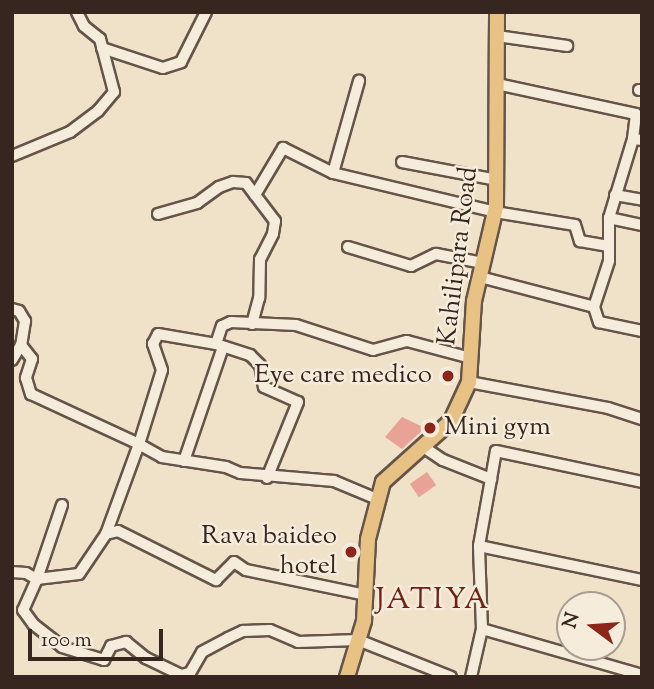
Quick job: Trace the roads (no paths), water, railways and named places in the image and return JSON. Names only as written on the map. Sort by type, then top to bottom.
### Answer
[{"type":"main road","name":"Kahilipara Road","points":[[346,677],[358,640],[366,595],[368,539],[383,482],[451,421],[469,382],[474,301],[495,212],[497,12]]},
{"type":"street","points":[[12,156],[70,132],[97,111],[114,92],[100,39],[85,26],[77,12]]},
{"type":"street","points":[[102,48],[163,68],[181,62],[206,12]]},
{"type":"street","points":[[497,36],[568,46]]},
{"type":"street","points":[[333,173],[359,81]]},
{"type":"street","points":[[497,84],[636,114],[637,139],[615,194],[609,218],[609,261],[594,307],[599,322],[642,331]]},
{"type":"street","points":[[255,195],[283,148],[333,173],[495,212],[575,225],[580,241],[609,246]]},
{"type":"street","points":[[402,162],[496,180]]},
{"type":"street","points":[[158,214],[197,203],[219,187],[233,182],[246,183],[275,221],[273,234],[260,258],[259,298],[252,324]]},
{"type":"street","points":[[615,194],[642,200]]},
{"type":"street","points":[[609,218],[642,225]]},
{"type":"street","points":[[348,247],[411,266],[436,254],[594,307]]},
{"type":"street","points":[[12,309],[19,311],[25,321],[21,345],[12,360]]},
{"type":"street","points":[[184,461],[219,345],[222,326],[231,323],[296,325],[373,350],[407,341],[471,358]]},
{"type":"street","points":[[12,572],[26,573],[37,579],[79,574],[106,534],[139,444],[162,370],[153,344],[158,334],[219,345],[250,355],[260,365],[264,387],[298,402],[267,478]]},
{"type":"street","points":[[21,345],[32,359],[26,378],[32,394],[162,457],[226,467],[267,478],[334,481],[377,499]]},
{"type":"street","points":[[469,382],[608,408],[642,419]]},
{"type":"street","points":[[422,446],[443,460],[491,479]]},
{"type":"street","points":[[471,677],[482,629],[479,546],[495,451],[642,482]]},
{"type":"street","points":[[62,505],[37,579],[23,610],[33,624],[62,647],[104,660],[111,646],[126,642],[146,658],[181,675],[190,673],[202,652],[243,631],[270,630],[307,643],[358,640],[451,677]]},
{"type":"street","points":[[106,534],[118,531],[216,580],[233,562],[246,570],[366,595]]},
{"type":"street","points":[[479,546],[642,580]]},
{"type":"street","points":[[482,629],[623,673],[642,675]]},
{"type":"place","name":"Eye care medico","points":[[448,376]]},
{"type":"place","name":"Mini gym","points":[[430,428]]},
{"type":"place","name":"Rava baideo hotel","points":[[351,552]]},
{"type":"district","name":"JATIYA","points":[[433,601]]}]
